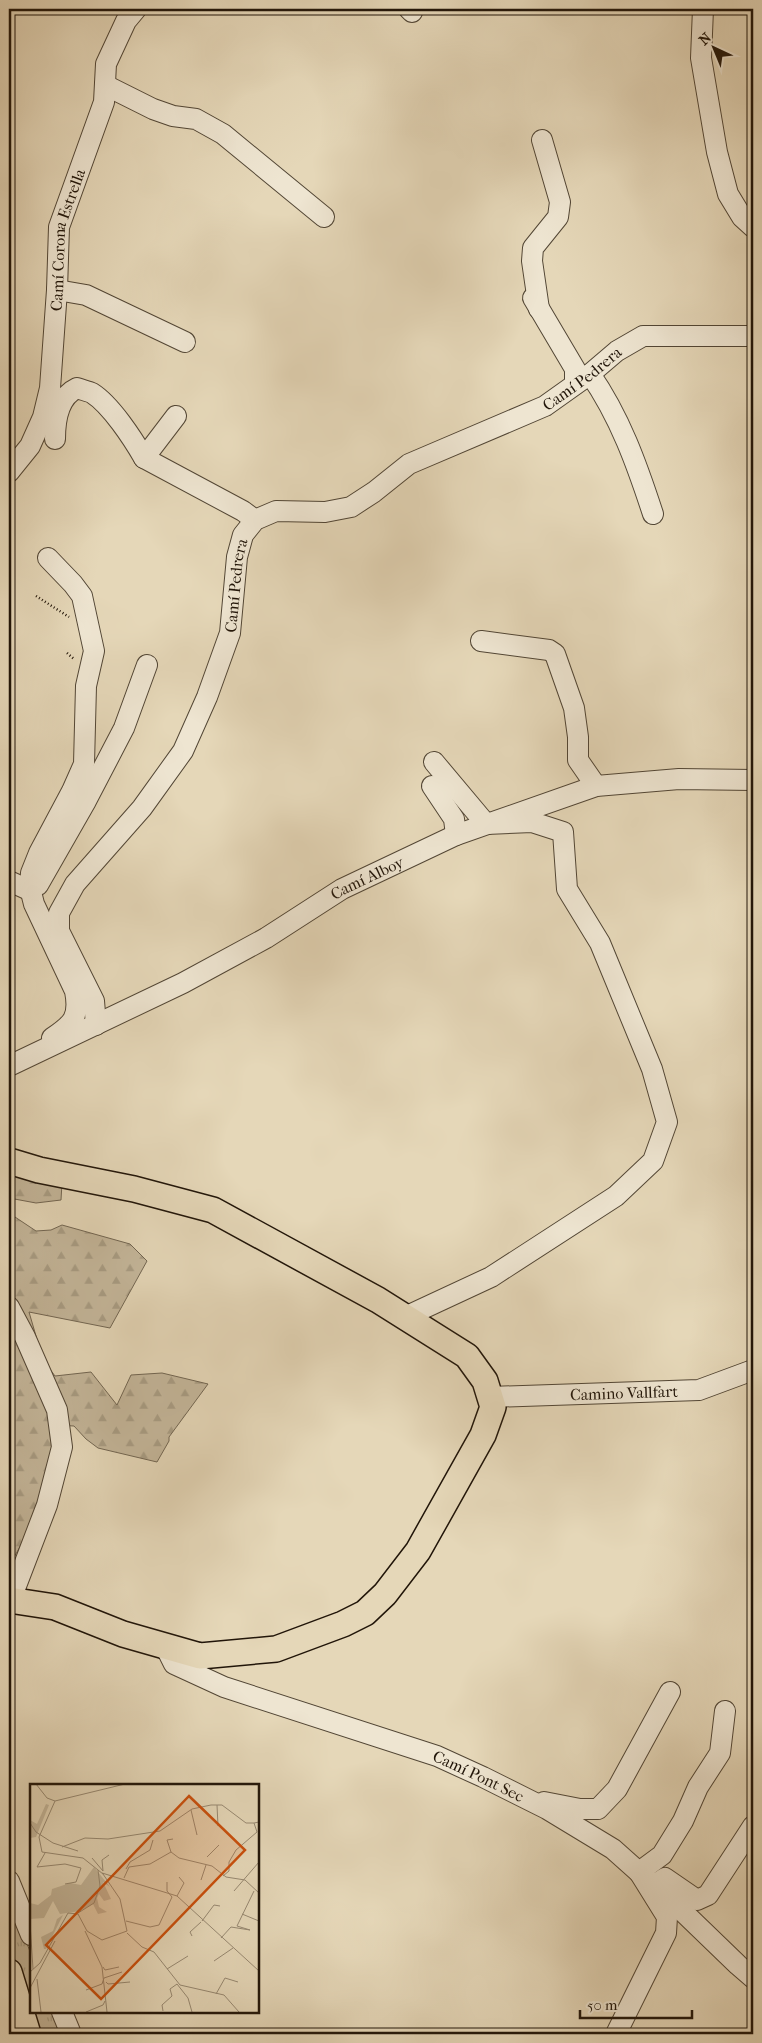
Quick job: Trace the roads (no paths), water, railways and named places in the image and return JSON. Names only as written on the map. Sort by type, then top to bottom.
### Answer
[{"type":"main road","points":[[9,1161],[39,1170],[134,1189],[213,1210],[378,1300],[467,1356],[485,1381],[493,1407],[483,1435],[418,1551],[385,1594],[365,1613],[343,1624],[276,1649],[200,1656],[123,1634],[55,1607],[10,1600]]},
{"type":"main road","points":[[9,1972],[28,2034]]},
{"type":"street","name":"Camí Corona Estrella","points":[[9,472],[30,446],[43,417],[50,388],[57,290],[59,227],[101,110],[106,64],[126,21],[136,9]]},
{"type":"street","points":[[703,9],[701,58],[717,152],[728,194],[742,217],[753,227]]},
{"type":"street","points":[[105,85],[153,110],[173,116],[196,119],[223,134],[324,217]]},
{"type":"street","points":[[539,309],[532,261],[533,248],[558,217],[560,202],[542,140]]},
{"type":"street","points":[[519,264],[529,292],[575,369],[583,379],[606,396],[634,456],[653,514]]},
{"type":"street","points":[[57,290],[86,295],[185,342]]},
{"type":"street","name":"Camí Pedrera","points":[[96,1025],[94,1001],[59,931],[59,913],[75,884],[142,808],[183,751],[207,697],[230,634],[237,557],[243,535],[255,520],[276,511],[325,512],[351,507],[374,492],[409,464],[545,406],[583,379],[617,351],[643,336],[753,336]]},
{"type":"street","points":[[55,439],[55,427],[60,406],[67,393],[77,388],[91,393],[105,404],[144,458],[243,511],[255,520]]},
{"type":"street","points":[[144,458],[176,416]]},
{"type":"street","points":[[11,1065],[64,1030],[74,1020],[78,1006],[75,991],[43,926],[32,893],[31,873],[39,853],[84,764],[86,686],[94,651],[82,596],[48,558]]},
{"type":"street","points":[[481,641],[549,650],[555,654],[574,708],[578,737],[578,760],[596,786]]},
{"type":"street","points":[[32,893],[86,801],[124,728],[147,665]]},
{"type":"street","points":[[405,1317],[491,1277],[616,1196],[653,1161],[666,1122],[652,1069],[600,943],[567,888],[563,832],[532,822],[486,824],[434,762]]},
{"type":"street","name":"Camí Alboy","points":[[11,1065],[183,983],[266,938],[342,889],[456,834],[596,786],[679,779],[753,780]]},
{"type":"street","points":[[432,786],[454,818],[456,834]]},
{"type":"street","points":[[9,881],[32,893]]},
{"type":"street","points":[[9,1307],[25,1337],[57,1410],[62,1447],[48,1505],[10,1600]]},
{"type":"street","name":"Camino Vallfart","points":[[490,1397],[699,1390],[753,1370]]},
{"type":"street","name":"Camí Pont Sec","points":[[164,1646],[174,1664],[224,1687],[437,1756],[527,1799],[612,1850],[680,1908],[753,1978]]},
{"type":"street","points":[[527,1799],[580,1809],[598,1809],[618,1788],[670,1692]]},
{"type":"street","points":[[646,1879],[683,1821],[698,1787],[720,1753],[725,1711]]},
{"type":"street","points":[[646,1879],[665,1878],[696,1900],[708,1894],[753,1826]]},
{"type":"street","points":[[616,2034],[666,1933],[667,1918],[646,1879]]},
{"type":"street","points":[[9,1881],[30,1933]]},
{"type":"street","points":[[62,2013],[71,2034]]}]
